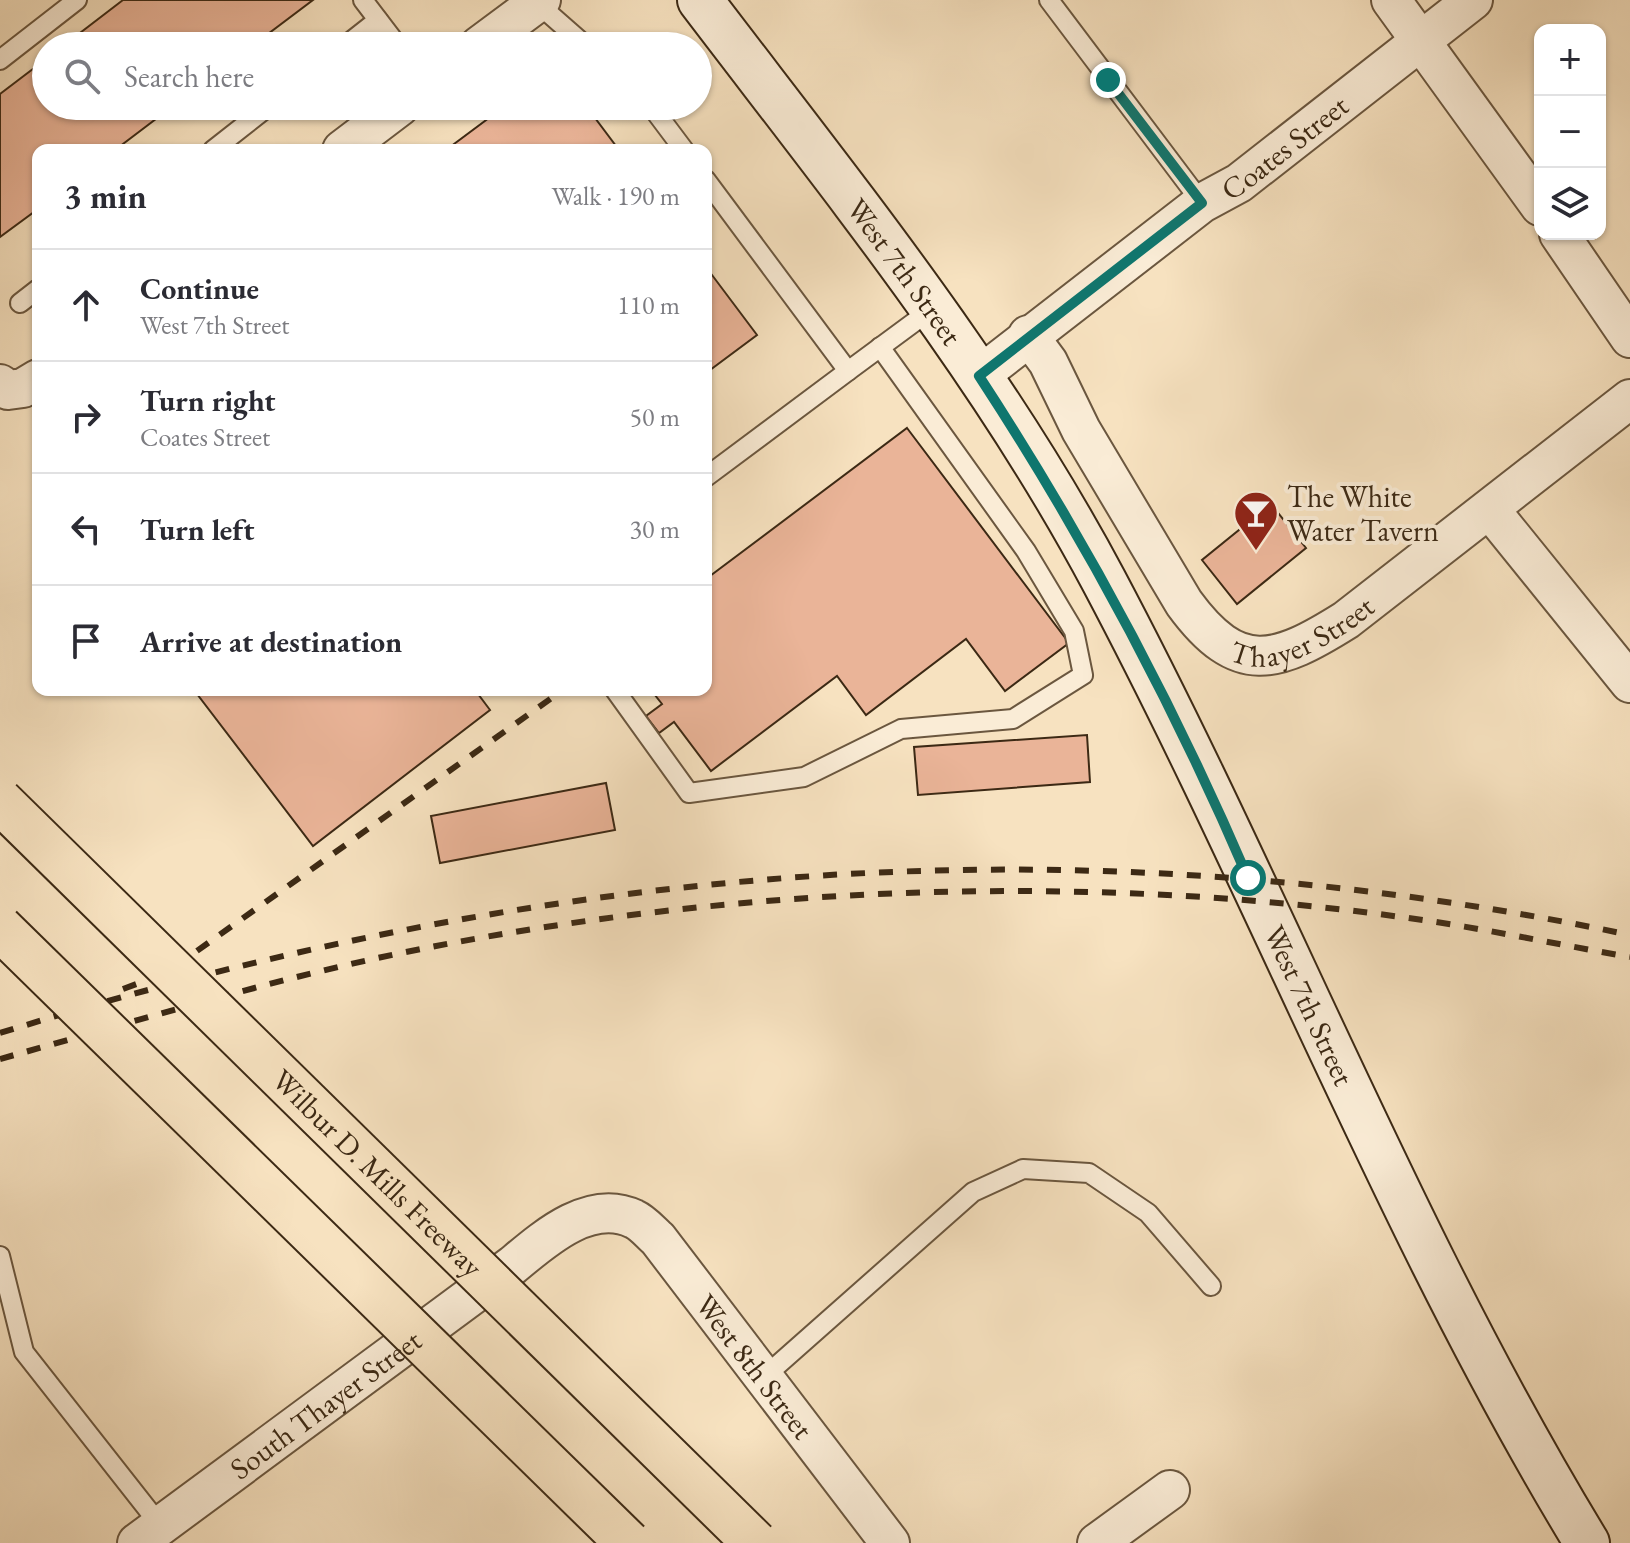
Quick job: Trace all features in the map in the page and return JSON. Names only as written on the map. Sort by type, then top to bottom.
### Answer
[{"type":"highway","name":"Wilbur D. Mills Freeway","points":[[0,801],[755,1543]]},
{"type":"highway","points":[[0,928],[628,1543]]},
{"type":"highway","points":[[0,946],[95,1021]]},
{"type":"street","name":"West 7th Street","points":[[700,0],[979,376],[1030,454],[1102,578],[1213,795],[1254,891],[1455,1306],[1587,1543]]},
{"type":"street","points":[[1391,0],[1534,197]]},
{"type":"street","name":"Coates Street","points":[[979,376],[1202,203],[1239,183],[1473,0]]},
{"type":"street","points":[[498,32],[539,2]]},
{"type":"street","points":[[350,144],[382,120]]},
{"type":"street","points":[[1563,240],[1630,338]]},
{"type":"street","name":"Thayer Street","points":[[1028,335],[1048,362],[1081,430],[1184,603],[1198,623],[1226,647],[1241,655],[1261,657],[1303,647],[1346,620],[1491,511],[1630,399]]},
{"type":"street","points":[[1491,511],[1630,683]]},
{"type":"street","name":"West 8th Street","points":[[513,1265],[548,1235],[572,1222],[604,1214],[636,1219],[658,1239],[890,1543]]},
{"type":"street","name":"South Thayer Street","points":[[157,1537],[513,1265]]},
{"type":"street","points":[[1097,1543],[1170,1490]]},
{"type":"lane","points":[[36,32],[77,0]]},
{"type":"lane","points":[[363,0],[387,32]]},
{"type":"lane","points":[[1049,0],[1202,203]]},
{"type":"lane","points":[[539,2],[571,32]]},
{"type":"lane","points":[[363,32],[378,20]]},
{"type":"lane","points":[[0,60],[32,35]]},
{"type":"lane","points":[[221,144],[251,120]]},
{"type":"lane","points":[[662,120],[680,144]]},
{"type":"lane","points":[[712,188],[848,371]]},
{"type":"lane","points":[[20,303],[32,294]]},
{"type":"lane","points":[[712,473],[932,309]]},
{"type":"lane","points":[[619,696],[689,793],[804,777],[901,729],[1013,719],[1083,675],[1074,631],[1026,551],[880,347]]},
{"type":"lane","points":[[764,1377],[973,1192],[1023,1169],[1089,1173],[1148,1213],[1211,1286]]},
{"type":"lane","points":[[0,1256],[24,1352],[157,1537]]},
{"type":"building","points":[[123,0],[313,0],[271,32],[81,32]]},
{"type":"building","points":[[32,70],[32,120],[155,120],[123,144],[32,144],[32,213],[0,237],[0,94]]},
{"type":"building","points":[[486,120],[596,120],[614,144],[454,144]]},
{"type":"building","points":[[712,275],[757,335],[712,369]]},
{"type":"building","points":[[907,428],[1069,643],[1005,691],[966,639],[866,715],[837,676],[711,771],[674,722],[659,733],[646,716],[662,704],[656,696],[712,696],[712,574]]},
{"type":"building","name":"The White Water Tavern","points":[[1271,504],[1306,548],[1237,604],[1202,560]]},
{"type":"building","points":[[199,696],[480,696],[490,710],[313,846]]},
{"type":"building","points":[[1087,735],[1090,782],[918,795],[914,747]]},
{"type":"building","points":[[606,783],[615,830],[440,863],[431,816]]},
{"type":"railway","points":[[123,989],[166,973],[554,696]]},
{"type":"railway","points":[[0,1033],[204,975],[406,930],[607,897],[809,876],[1011,870],[1215,877],[1421,898],[1630,935]]},
{"type":"railway","points":[[0,1059],[265,985],[426,948],[545,927],[789,899],[1036,891],[1281,903],[1401,917],[1630,957]]},
{"type":"place","name":"The White Water Tavern","points":[[1256,552]]},
{"type":"route","points":[[1108,80],[1202,203],[979,376],[1030,454],[1102,578],[1213,795],[1248,878]]}]
